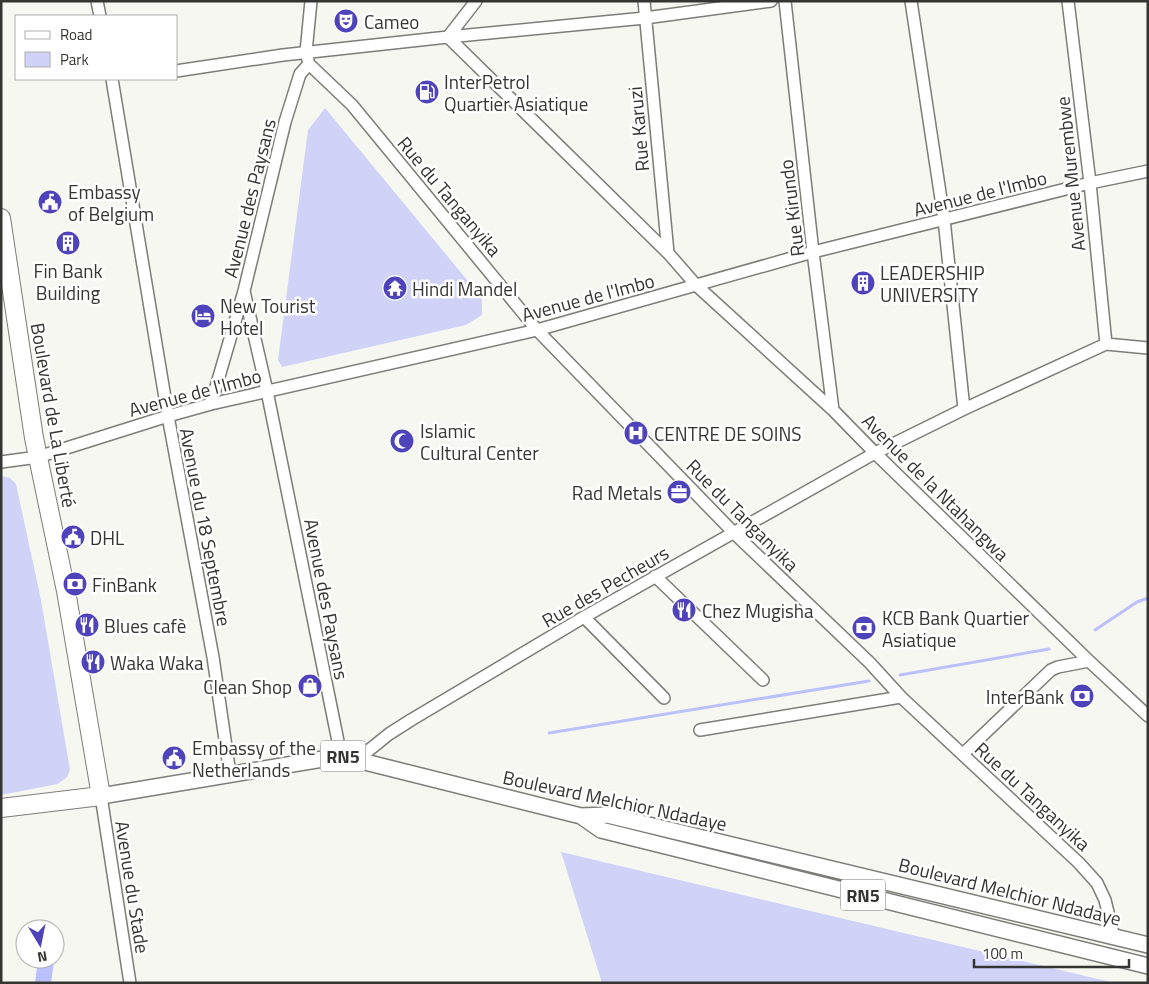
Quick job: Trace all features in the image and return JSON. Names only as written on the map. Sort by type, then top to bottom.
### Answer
[{"type":"highway","name":"Boulevard de La Liberté","points":[[1,218],[5,273],[38,456],[66,591],[101,796]]},
{"type":"highway","name":"RN5","points":[[1,808],[101,796]]},
{"type":"main road","name":"Boulevard Melchior Ndadaye","points":[[101,796],[341,756],[581,816],[607,815],[1148,945]]},
{"type":"main road","name":"RN5","points":[[581,816],[602,830],[1148,966]]},
{"type":"street","points":[[98,1],[100,15]]},
{"type":"street","name":"Avenue des Paysans","points":[[211,404],[244,291],[285,122],[300,74],[308,58],[311,1]]},
{"type":"street","points":[[448,37],[476,1]]},
{"type":"street","name":"Rue Karuzi","points":[[644,1],[668,253]]},
{"type":"street","points":[[178,71],[308,58],[448,37],[645,18],[771,1]]},
{"type":"street","name":"Rue Kirundo","points":[[785,1],[833,410]]},
{"type":"street","points":[[911,1],[944,219],[964,409]]},
{"type":"street","name":"Avenue Murembwe","points":[[1068,1],[1090,183],[1106,344]]},
{"type":"street","name":"Avenue de la Ntahangwa","points":[[448,37],[668,253],[696,285],[833,410],[1088,661],[1148,716]]},
{"type":"street","name":"Rue du Tanganyika","points":[[308,58],[352,105],[537,330],[734,533],[877,670],[901,697],[1079,862],[1097,882],[1105,900],[1114,937]]},
{"type":"street","name":"Avenue du 18 Septembre","points":[[113,80],[168,416],[213,657],[230,774]]},
{"type":"street","name":"Avenue de l'Imbo","points":[[1,462],[38,456],[211,404],[537,330],[813,252],[1090,183],[1148,171]]},
{"type":"street","name":"Avenue des Paysans","points":[[244,291],[267,391],[341,756]]},
{"type":"street","points":[[1106,344],[1148,348]]},
{"type":"street","name":"Rue des Pecheurs","points":[[358,759],[404,724],[584,617],[875,453],[964,409],[1106,344]]},
{"type":"street","points":[[656,576],[763,680]]},
{"type":"street","points":[[584,617],[664,698]]},
{"type":"street","points":[[963,754],[1051,670],[1088,661]]},
{"type":"street","points":[[700,730],[901,697]]},
{"type":"street","name":"Avenue du Stade","points":[[101,796],[130,983]]},
{"type":"green space","points":[[325,108],[482,298],[482,315],[466,325],[282,367],[278,360],[308,130]]},
{"type":"green space","points":[[1,476],[10,478],[16,484],[41,600],[70,770],[67,777],[58,784],[1,795]]},
{"type":"green space","points":[[561,852],[1115,983],[602,983]]},
{"type":"water","points":[[37,969],[53,969],[51,983],[35,983]]},
{"type":"waterway","points":[[1095,630],[1137,602],[1148,598]]},
{"type":"waterway","points":[[900,675],[1049,649]]},
{"type":"waterway","points":[[549,733],[869,681]]},
{"type":"place","name":"Cameo","points":[[346,21]]},
{"type":"place","name":"InterPetrol Quartier Asiatique","points":[[427,92]]},
{"type":"place","name":"Embassy of Belgium","points":[[50,202]]},
{"type":"place","name":"Fin Bank Building","points":[[68,243]]},
{"type":"place","name":"LEADERSHIP UNIVERSITY","points":[[863,283]]},
{"type":"place","name":"Hindi Mandel","points":[[395,288]]},
{"type":"place","name":"New Tourist Hotel","points":[[203,316]]},
{"type":"place","name":"CENTRE DE SOINS","points":[[636,433]]},
{"type":"place","name":"Islamic Cultural Center","points":[[402,441]]},
{"type":"place","name":"Rad Metals","points":[[679,492]]},
{"type":"place","name":"DHL","points":[[73,537]]},
{"type":"place","name":"FinBank","points":[[75,584]]},
{"type":"place","name":"Chez Mugisha","points":[[684,610]]},
{"type":"place","name":"Blues cafè","points":[[87,625]]},
{"type":"place","name":"KCB Bank Quartier Asiatique","points":[[864,628]]},
{"type":"place","name":"Waka Waka","points":[[93,662]]},
{"type":"place","name":"Clean Shop","points":[[310,686]]},
{"type":"place","name":"InterBank","points":[[1082,696]]},
{"type":"place","name":"Embassy of the Netherlands","points":[[174,758]]}]
